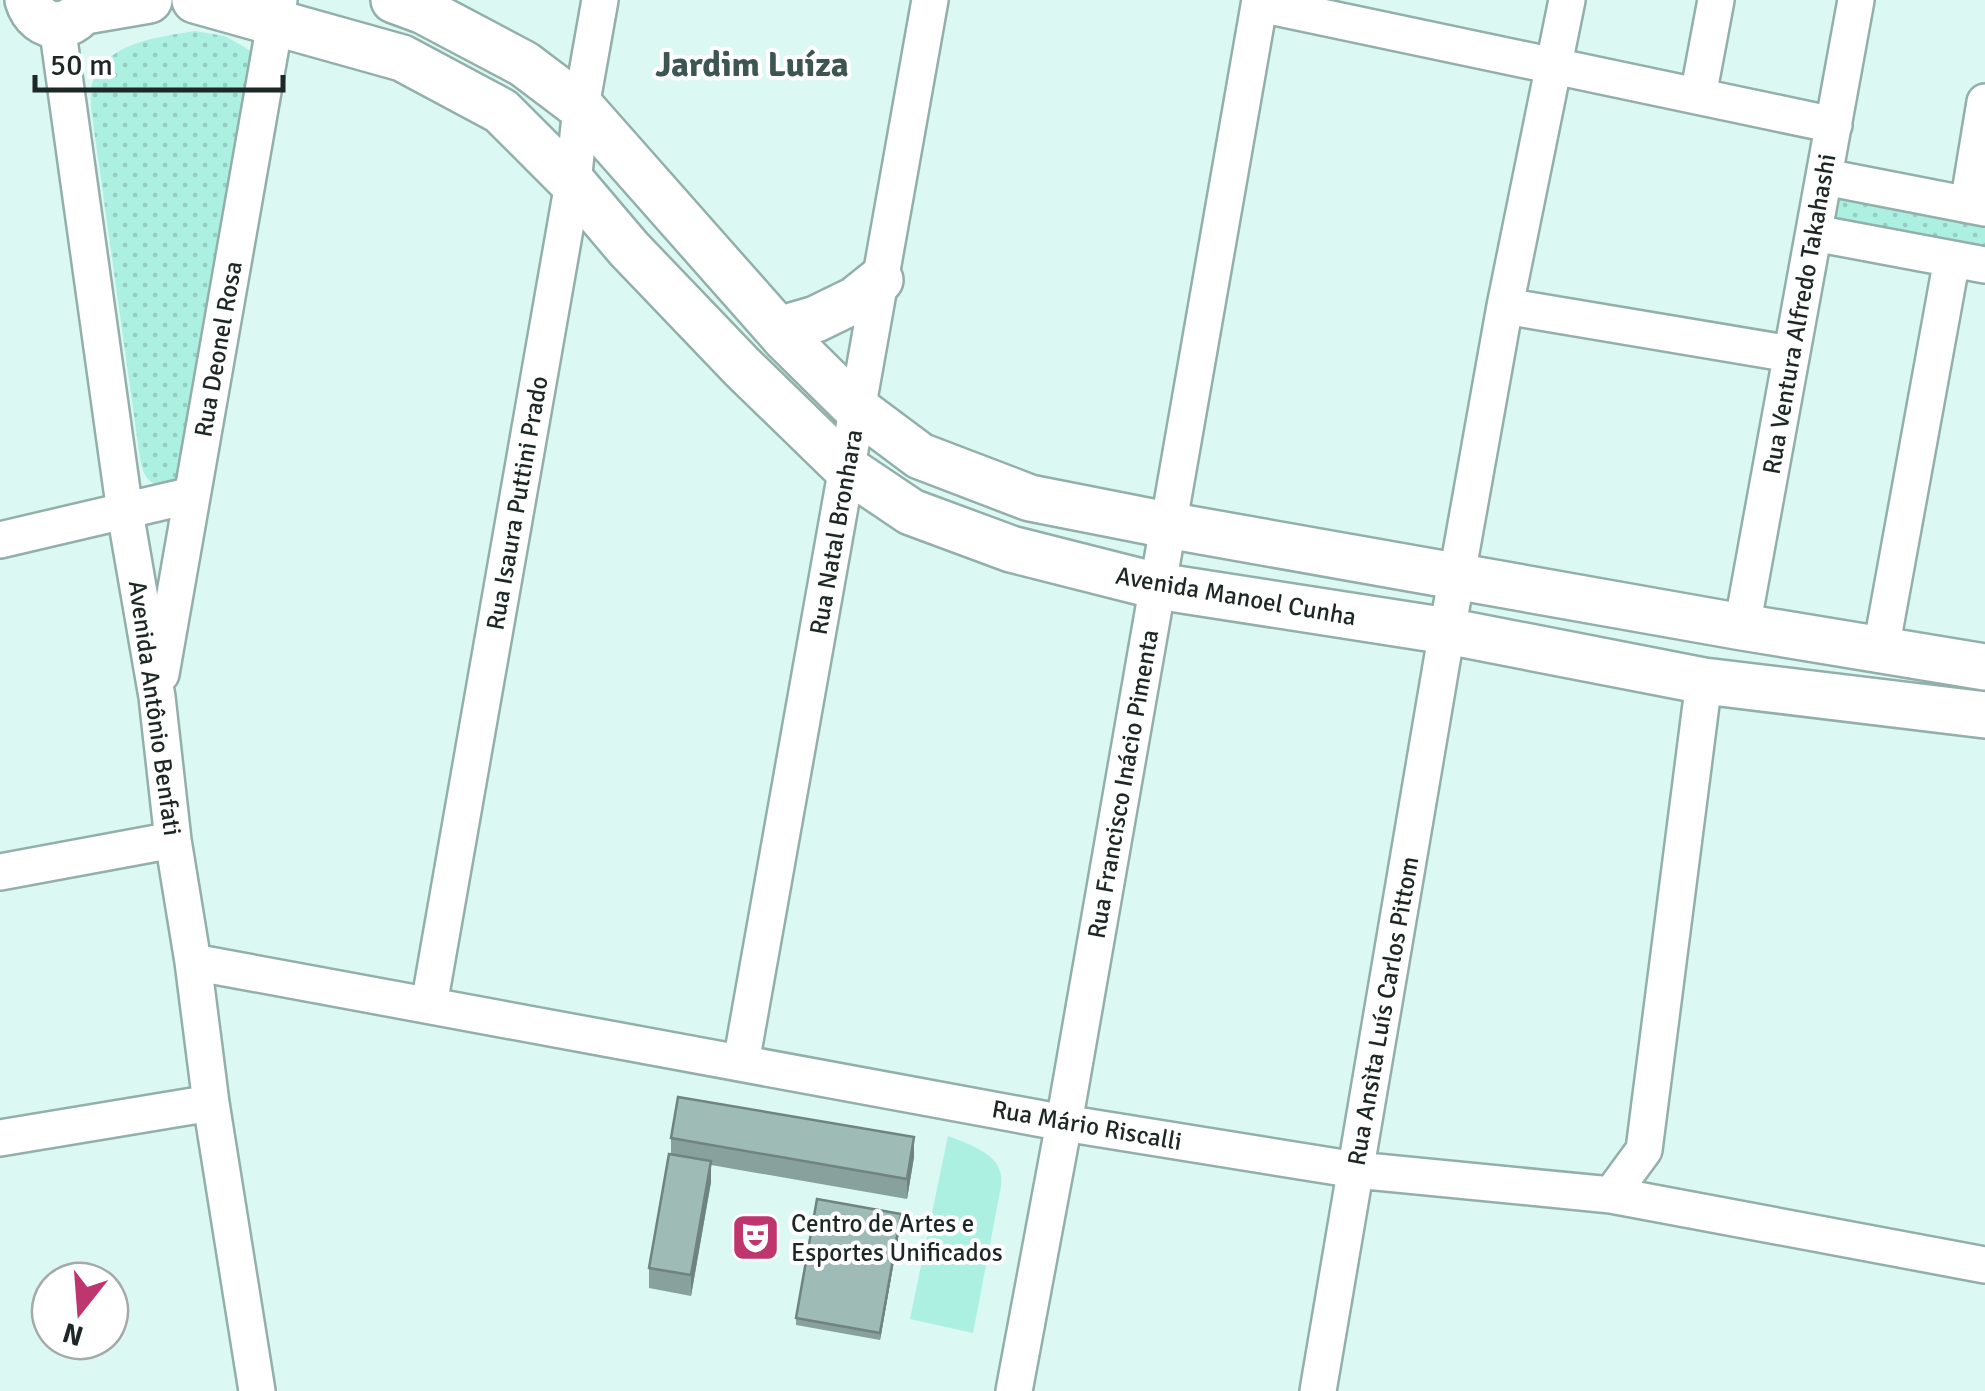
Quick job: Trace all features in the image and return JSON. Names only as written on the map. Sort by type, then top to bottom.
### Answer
[{"type":"street","points":[[49,12],[149,0]]},
{"type":"street","name":"Avenida Manoel Cunha","points":[[194,0],[278,10],[402,58],[501,111],[573,183],[654,275],[847,469],[910,512],[1011,549],[1157,586],[1447,631],[1704,682],[1985,715]]},
{"type":"street","points":[[394,0],[424,11],[524,64],[580,107],[778,330],[858,409],[920,456],[1030,498],[1985,667]]},
{"type":"street","name":"Rua Isaura Puttini Prado","points":[[430,1005],[573,183],[580,107],[600,0]]},
{"type":"street","name":"Rua Natal Bronhara","points":[[741,1063],[930,0]]},
{"type":"street","name":"Rua Ansìta Luís Carlos Pittom","points":[[1318,1391],[1505,306],[1567,0]]},
{"type":"street","points":[[1698,96],[1716,0]]},
{"type":"street","name":"Rua Ventura Alfredo Takahashi","points":[[1742,627],[1856,0]]},
{"type":"street","points":[[1260,2],[1834,125]]},
{"type":"street","name":"Rua Francisco Inácio Pimenta","points":[[1014,1391],[1260,2]]},
{"type":"street","name":"Rua Deonel Rosa","points":[[156,698],[278,10]]},
{"type":"street","name":"Avenida Antônio Benfati","points":[[49,12],[156,698],[173,840],[257,1391]]},
{"type":"street","points":[[1825,177],[1976,206],[1985,102]]},
{"type":"street","points":[[1814,234],[1969,262],[1882,649]]},
{"type":"street","points":[[778,330],[816,319],[854,300],[880,280]]},
{"type":"street","points":[[1505,306],[1791,354]]},
{"type":"street","points":[[0,540],[192,495]]},
{"type":"street","points":[[1611,1195],[1644,1150],[1704,682]]},
{"type":"street","points":[[0,872],[173,840]]},
{"type":"street","name":"Rua Mário Riscalli","points":[[193,962],[1064,1123],[1356,1170],[1611,1195],[1985,1265]]},
{"type":"street","points":[[0,1138],[212,1103]]},
{"type":"green space","points":[[195,31],[225,36],[251,51],[255,75],[179,479],[170,487],[148,479],[140,458],[91,93],[99,70],[121,50],[150,39]]},
{"type":"green space","points":[[1829,182],[1985,212],[1985,262],[1819,231]]},
{"type":"green space","points":[[948,1136],[988,1155],[1001,1175],[973,1333],[910,1319]]},
{"type":"building","points":[[678,1097],[914,1137],[907,1179],[671,1138]]},
{"type":"building","points":[[669,1154],[711,1161],[691,1275],[649,1268]]},
{"type":"building","points":[[817,1199],[901,1214],[880,1333],[796,1318]]},
{"type":"place","name":"Centro de Artes e Esportes Unificados","points":[[756,1237]]},
{"type":"district","name":"Jardim Luíza","points":[[752,64]]}]
